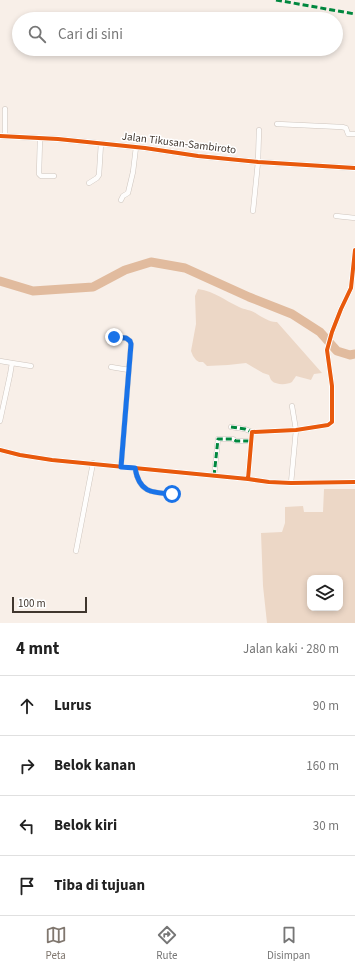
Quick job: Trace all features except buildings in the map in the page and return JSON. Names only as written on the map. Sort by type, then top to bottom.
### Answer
[{"type":"street","points":[[2,136],[5,109]]},
{"type":"street","points":[[278,124],[342,127],[346,128],[348,134],[355,134]]},
{"type":"street","points":[[253,211],[258,162],[259,130]]},
{"type":"street","name":"Jalan Tikusan-Sambiroto","points":[[2,136],[58,139],[258,162],[355,168]]},
{"type":"street","points":[[40,138],[39,174],[40,176],[54,176]]},
{"type":"street","points":[[89,183],[99,175],[101,144]]},
{"type":"street","points":[[121,200],[123,196],[128,193],[133,172],[136,147]]},
{"type":"street","points":[[336,216],[355,218]]},
{"type":"street","points":[[231,427],[245,429],[252,432],[296,430],[328,425],[332,422],[332,386],[327,350],[332,332],[351,288],[355,250]]},
{"type":"street","points":[[114,337],[126,338],[131,344],[121,467]]},
{"type":"street","points":[[0,361],[32,366]]},
{"type":"street","points":[[0,421],[12,363]]},
{"type":"street","points":[[111,367],[129,370]]},
{"type":"street","points":[[291,483],[296,430],[292,406]]},
{"type":"street","points":[[248,479],[252,432]]},
{"type":"street","points":[[214,476],[218,439],[251,441]]},
{"type":"street","points":[[0,450],[52,460],[269,482],[355,482]]},
{"type":"street","points":[[76,551],[93,464]]},
{"type":"street","points":[[135,468],[141,484],[146,489],[155,493],[172,494]]},
{"type":"shaded area","points":[[198,289],[215,294],[267,320],[277,322],[322,373],[314,374],[311,380],[296,376],[290,383],[279,384],[272,381],[269,375],[246,363],[207,366],[203,362],[196,360],[191,351],[196,324],[195,296]]},
{"type":"shaded area","points":[[324,489],[355,489],[355,623],[267,623],[263,586],[261,533],[282,532],[285,523],[285,507],[303,506],[304,512],[323,512]]},
{"type":"waterway","points":[[0,281],[33,291],[93,287],[125,270],[151,262],[185,268],[249,297],[292,314],[320,332],[337,351],[350,355],[355,354]]},
{"type":"marked path","points":[[276,0],[355,14]]},
{"type":"marked path","points":[[231,427],[245,429],[252,432]]},
{"type":"marked path","points":[[214,476],[218,439],[251,441]]},
{"type":"cycle path","points":[[0,136],[58,139],[258,162],[355,168]]},
{"type":"cycle path","points":[[248,479],[252,432],[296,430],[328,425],[332,422],[332,386],[327,350],[332,332],[351,288],[355,250]]},
{"type":"cycle path","points":[[0,450],[52,460],[269,482],[355,482]]},
{"type":"route","points":[[114,337],[126,338],[131,344],[121,467],[135,468],[136,475],[141,484],[150,492],[172,494]]}]
